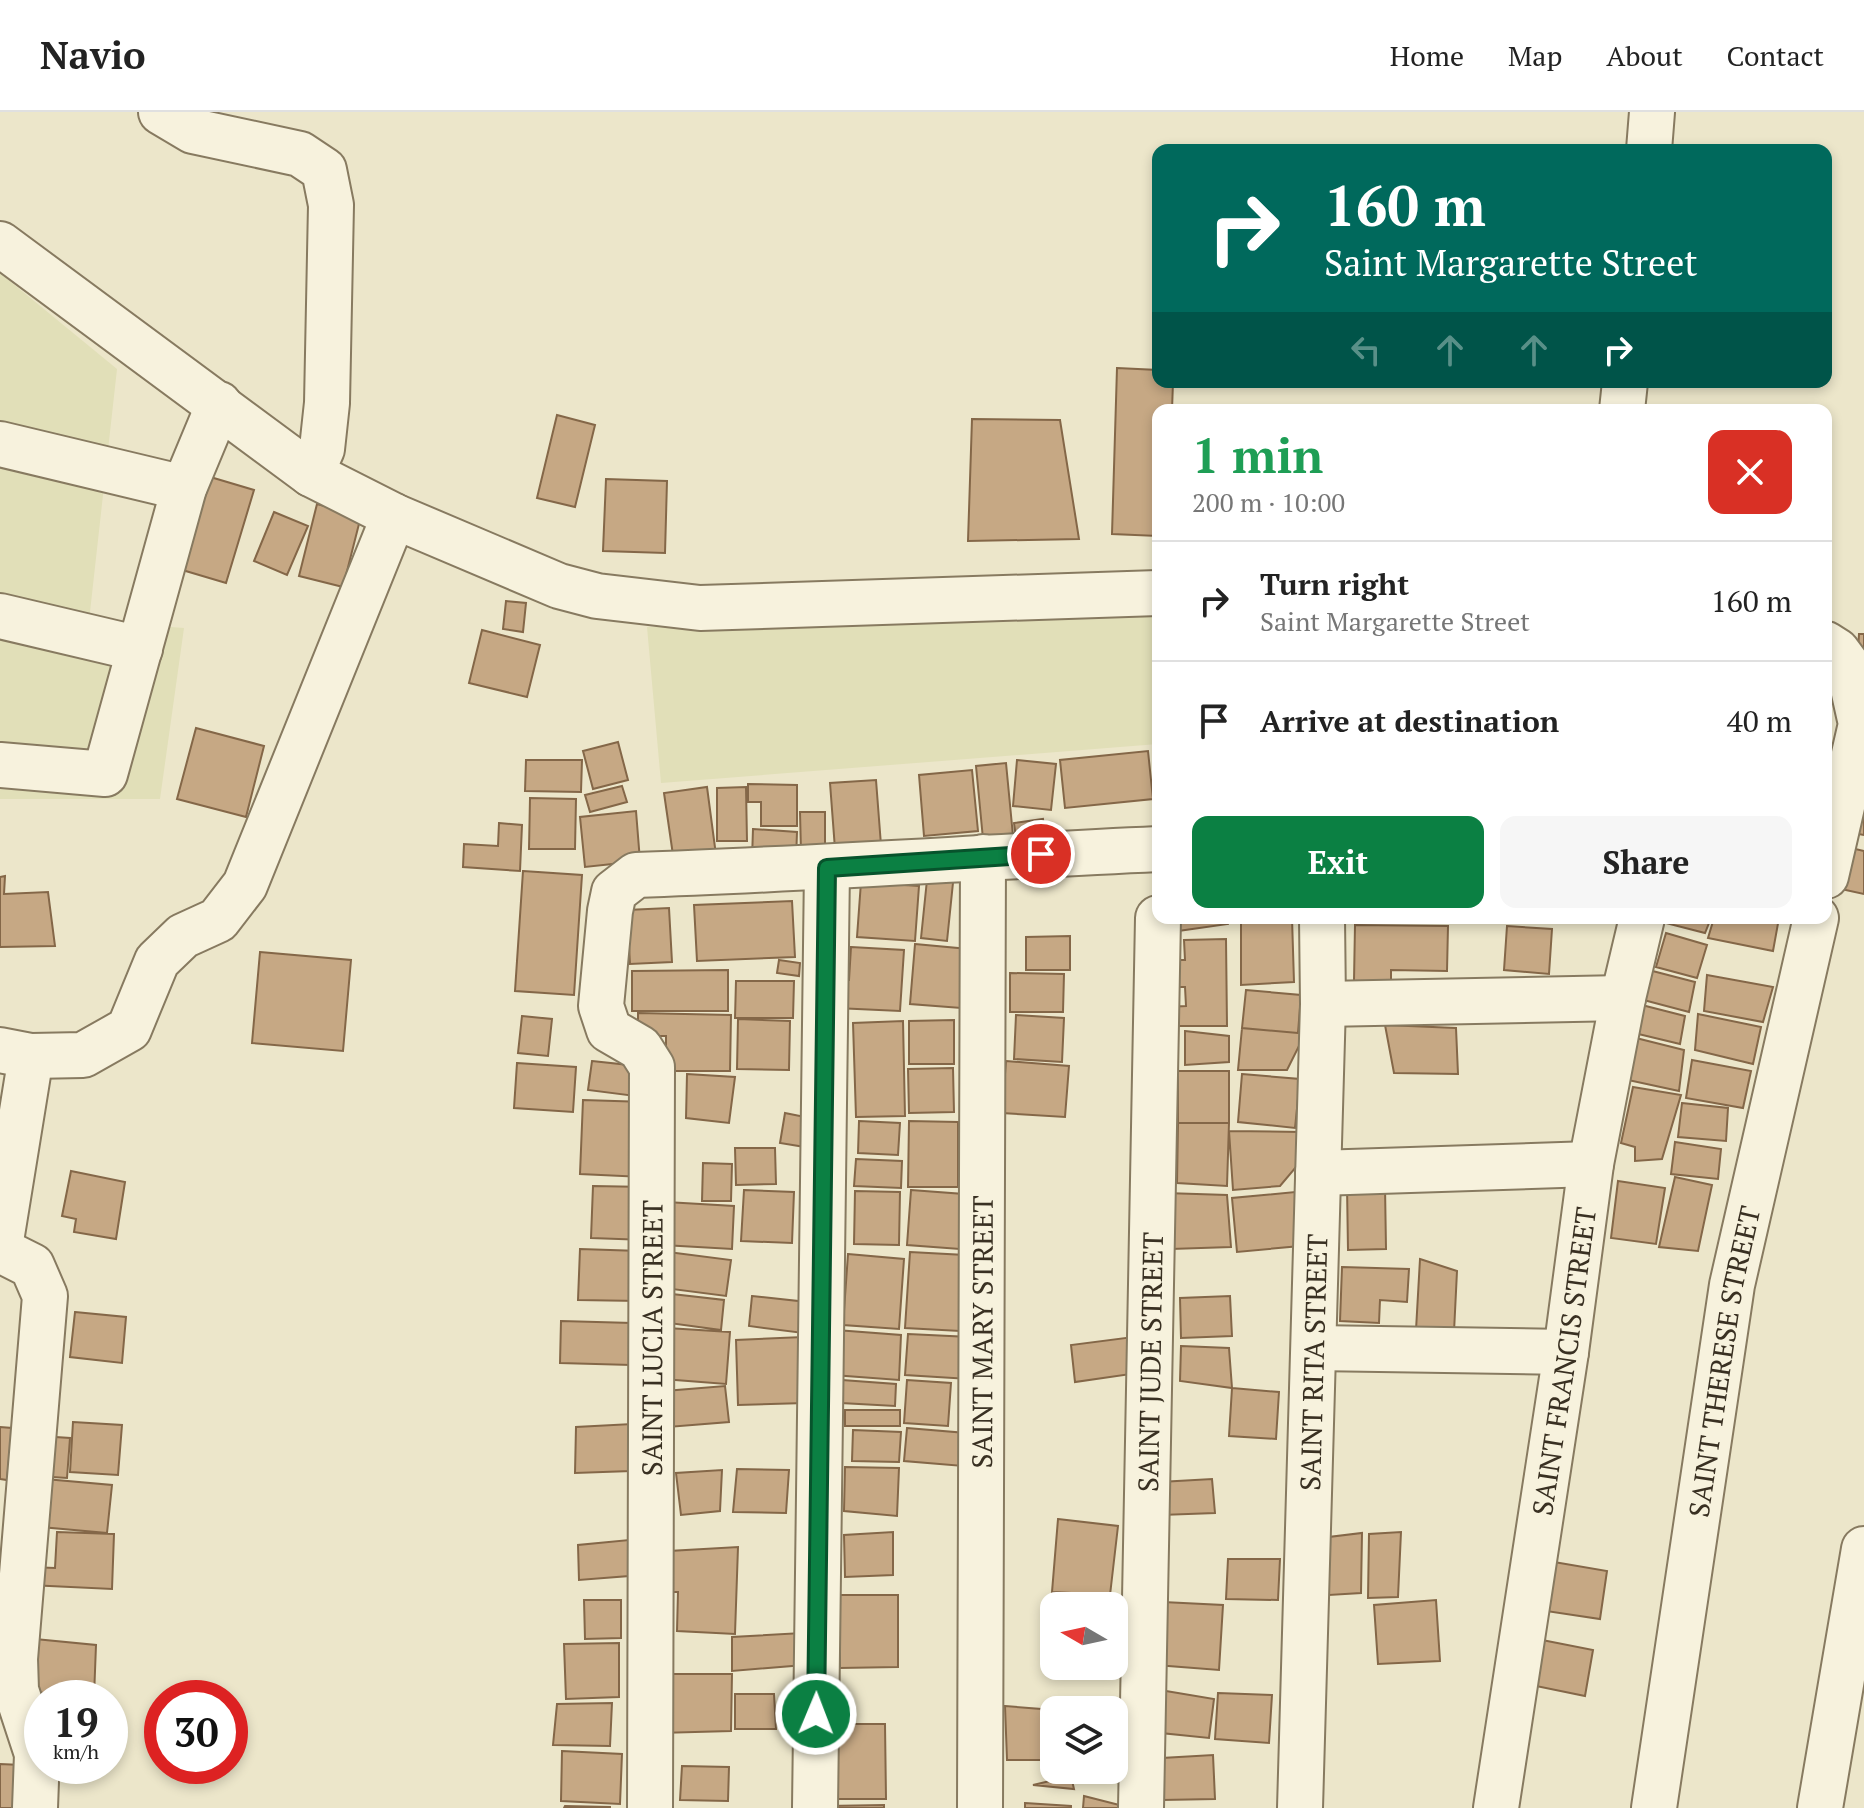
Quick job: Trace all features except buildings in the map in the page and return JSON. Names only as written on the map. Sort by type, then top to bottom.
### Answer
[{"type":"street","points":[[161,112],[193,131],[300,154],[324,170],[331,205],[327,403],[322,449],[311,474]]},
{"type":"street","points":[[1649,144],[1652,112]]},
{"type":"street","points":[[0,244],[311,474],[394,516],[559,586],[597,596],[700,608],[1152,593]]},
{"type":"street","points":[[0,765],[105,774],[184,488],[219,404]]},
{"type":"street","points":[[0,444],[184,488]]},
{"type":"street","points":[[35,1808],[18,1752],[15,1659],[45,1296],[11,1255],[16,1053],[83,1055],[129,1029],[157,961],[183,936],[218,920],[245,885],[394,516]]},
{"type":"street","points":[[0,616],[140,649]]},
{"type":"street","points":[[1832,648],[1848,666],[1850,722],[1832,838]]},
{"type":"street","points":[[815,1808],[827,868],[1152,849]]},
{"type":"street","name":"SAINT MARY STREET","points":[[980,1808],[983,857]]},
{"type":"street","name":"SAINT LUCIA STREET","points":[[650,1808],[652,1067],[640,1048],[609,1030],[601,1006],[610,911],[614,892],[636,875],[827,868]]},
{"type":"street","name":"SAINT JUDE STREET","points":[[1141,1808],[1158,924]]},
{"type":"street","name":"SAINT RITA STREET","points":[[1300,1808],[1323,1004],[1322,924]]},
{"type":"street","name":"SAINT FRANCIS STREET","points":[[1496,1808],[1566,1352],[1591,1164],[1641,924]]},
{"type":"street","name":"SAINT THERESE STREET","points":[[1654,1808],[1732,1285],[1815,924]]},
{"type":"street","points":[[1323,1004],[1623,998]]},
{"type":"street","points":[[1318,1173],[1591,1164]]},
{"type":"street","points":[[1314,1348],[1566,1352]]},
{"type":"street","points":[[1820,1808],[1864,1549]]},
{"type":"shaded area","points":[[0,273],[117,369],[89,621],[184,628],[160,799],[0,799]]},
{"type":"shaded area","points":[[1152,616],[1152,744],[661,783],[647,627]]},
{"type":"route","points":[[816,1714],[827,868],[1041,854]]}]
